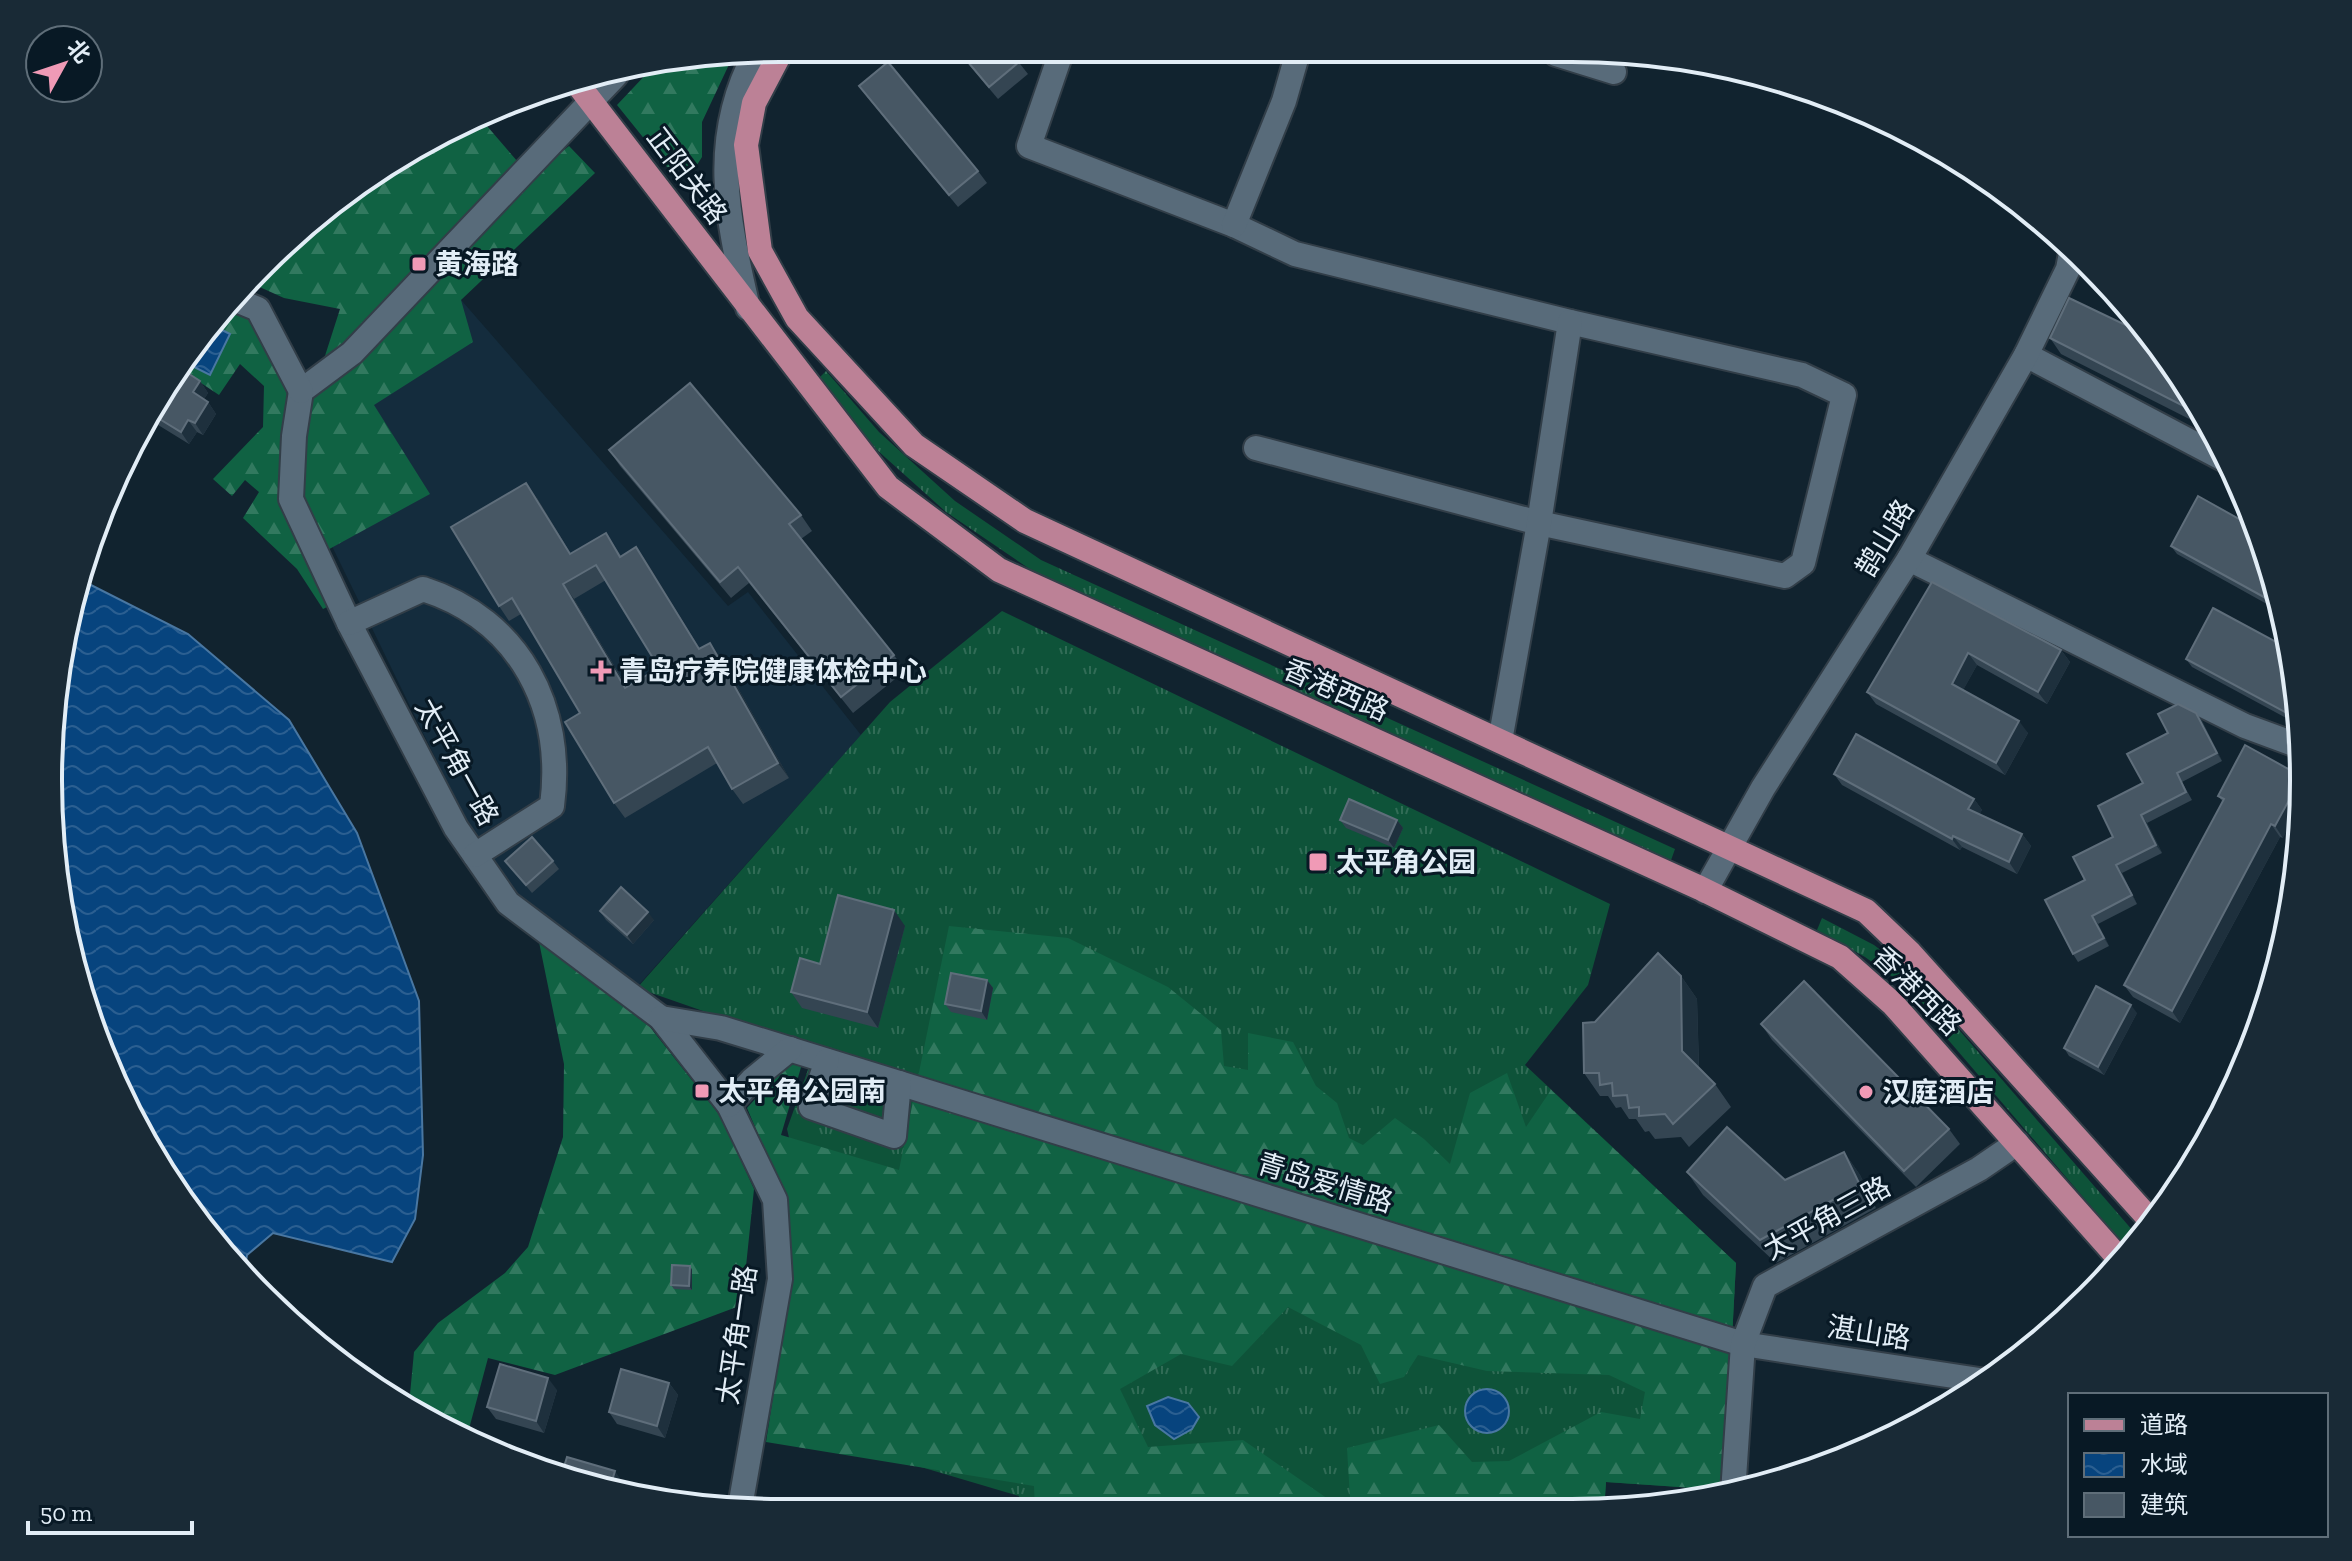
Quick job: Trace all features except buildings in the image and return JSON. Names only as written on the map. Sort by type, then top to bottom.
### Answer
[{"type":"main road","name":"香港西路","points":[[776,62],[754,103],[746,145],[760,251],[797,318],[914,445],[1025,521],[1866,911],[1910,953],[2145,1214]]},
{"type":"main road","name":"正阳关路","points":[[582,90],[748,308]]},
{"type":"main road","name":"香港西路","points":[[748,308],[888,487],[999,570],[1705,891],[1840,957],[1893,1004],[2113,1252]]},
{"type":"street","points":[[1058,62],[1029,146],[1234,225],[1295,254],[1802,375],[1844,395],[1803,563],[1785,576],[1539,523],[1256,448]]},
{"type":"street","points":[[1234,225],[1284,101],[1295,62]]},
{"type":"street","points":[[1583,62],[1614,72]]},
{"type":"street","name":"香港西路","points":[[748,308],[728,220],[725,142],[739,84],[750,63]]},
{"type":"street","points":[[244,303],[258,309],[301,391],[352,353],[609,83]]},
{"type":"street","name":"鹊山路","points":[[1705,891],[1727,846],[1909,559],[2026,355],[2069,262]]},
{"type":"street","points":[[1500,741],[1539,523],[1570,322]]},
{"type":"street","points":[[2026,355],[2209,450]]},
{"type":"street","name":"太平角一路","points":[[301,391],[294,436],[291,499],[349,623],[456,828],[508,903],[661,1018],[729,1105],[775,1200],[780,1279],[742,1497]]},
{"type":"street","points":[[1909,559],[2245,726],[2288,742]]},
{"type":"street","points":[[349,623],[423,589],[455,599],[492,627],[511,648],[544,699],[553,732],[557,769],[552,806],[475,855]]},
{"type":"street","name":"青岛爱情路","points":[[661,1018],[721,1028],[1743,1344]]},
{"type":"street","points":[[729,1105],[752,1080],[790,1049]]},
{"type":"street","points":[[827,1061],[811,1107],[894,1136],[895,1082]]},
{"type":"street","name":"太平角三路","points":[[1734,1480],[1743,1344],[1765,1286],[1979,1169],[2017,1143]]},
{"type":"street","name":"湛山路","points":[[1743,1344],[1970,1379]]},
{"type":"shaded area","name":"青岛疗养院健康体检中心","points":[[442,278],[728,606],[748,592],[861,735],[637,987],[519,898],[465,819],[309,499]]},
{"type":"green space","points":[[729,64],[702,122],[702,157],[695,168],[667,167],[617,105],[645,75]]},
{"type":"green space","points":[[487,126],[530,176],[569,146],[595,173],[461,300],[473,342],[374,405],[430,494],[322,553],[298,495],[299,437],[340,309],[284,298],[259,287],[307,240],[381,183],[421,158]]},
{"type":"green space","points":[[240,307],[254,312],[296,391],[286,495],[333,604],[323,609],[297,569],[243,518],[259,492],[245,480],[232,496],[213,479],[263,427],[264,386],[240,364],[219,395],[188,374]]},
{"type":"green space","points":[[826,371],[879,432],[955,501],[1041,560],[1675,849],[1670,863],[1037,574],[946,512],[867,441],[816,381]]},
{"type":"green space","name":"太平角公园","points":[[1002,611],[1610,904],[1588,985],[1525,1065],[1736,1263],[1724,1482],[1694,1488],[1606,1482],[1605,1498],[1572,1499],[1019,1499],[1019,1496],[779,1425],[807,1216],[787,1129],[815,1050],[637,988],[890,702]]},
{"type":"green space","points":[[1822,918],[1874,945],[1908,971],[2132,1230],[2122,1242],[1897,980],[1865,957],[1817,930]]},
{"type":"green space","points":[[949,926],[1068,938],[1168,987],[1221,1030],[1224,1066],[1248,1070],[1248,1033],[1293,1042],[1316,1086],[1337,1103],[1349,1138],[1363,1145],[1395,1118],[1424,1139],[1450,1164],[1470,1093],[1507,1073],[1526,1127],[1551,1090],[1736,1263],[1724,1482],[1694,1488],[1606,1482],[1605,1498],[1350,1499],[1347,1448],[1439,1425],[1472,1462],[1509,1461],[1601,1412],[1640,1419],[1645,1392],[1609,1375],[1487,1371],[1418,1355],[1404,1377],[1380,1384],[1361,1345],[1288,1307],[1232,1366],[1181,1354],[1120,1389],[1148,1447],[1243,1440],[1328,1499],[1035,1499],[1034,1486],[766,1442],[790,1287],[788,1205],[747,1108],[789,1062],[802,1064],[781,1135],[899,1170]]},
{"type":"green space","points":[[539,942],[650,1027],[721,1117],[754,1189],[742,1305],[555,1375],[488,1358],[469,1428],[410,1396],[414,1352],[438,1323],[505,1273],[528,1247],[563,1137],[564,1064]]},
{"type":"water","points":[[221,330],[230,334],[210,375],[193,367]]},
{"type":"water","points":[[89,584],[188,634],[289,720],[357,833],[419,1001],[423,1155],[415,1219],[392,1262],[273,1233],[247,1255],[246,1261],[210,1218],[158,1140],[117,1055],[86,966],[68,874],[62,780],[68,687]]},
{"type":"water","points":[[1487,1389],[1502,1396],[1509,1411],[1502,1426],[1487,1433],[1472,1426],[1465,1411],[1472,1396]]},
{"type":"water","points":[[1168,1397],[1188,1403],[1199,1417],[1192,1429],[1174,1439],[1155,1425],[1147,1406]]},
{"type":"place","name":"黄海路","points":[[419,264]]},
{"type":"place","name":"青岛疗养院健康体检中心","points":[[601,671]]},
{"type":"place","name":"太平角公园","points":[[1318,862]]},
{"type":"place","name":"太平角公园南","points":[[702,1091]]},
{"type":"place","name":"汉庭酒店","points":[[1866,1092]]}]
